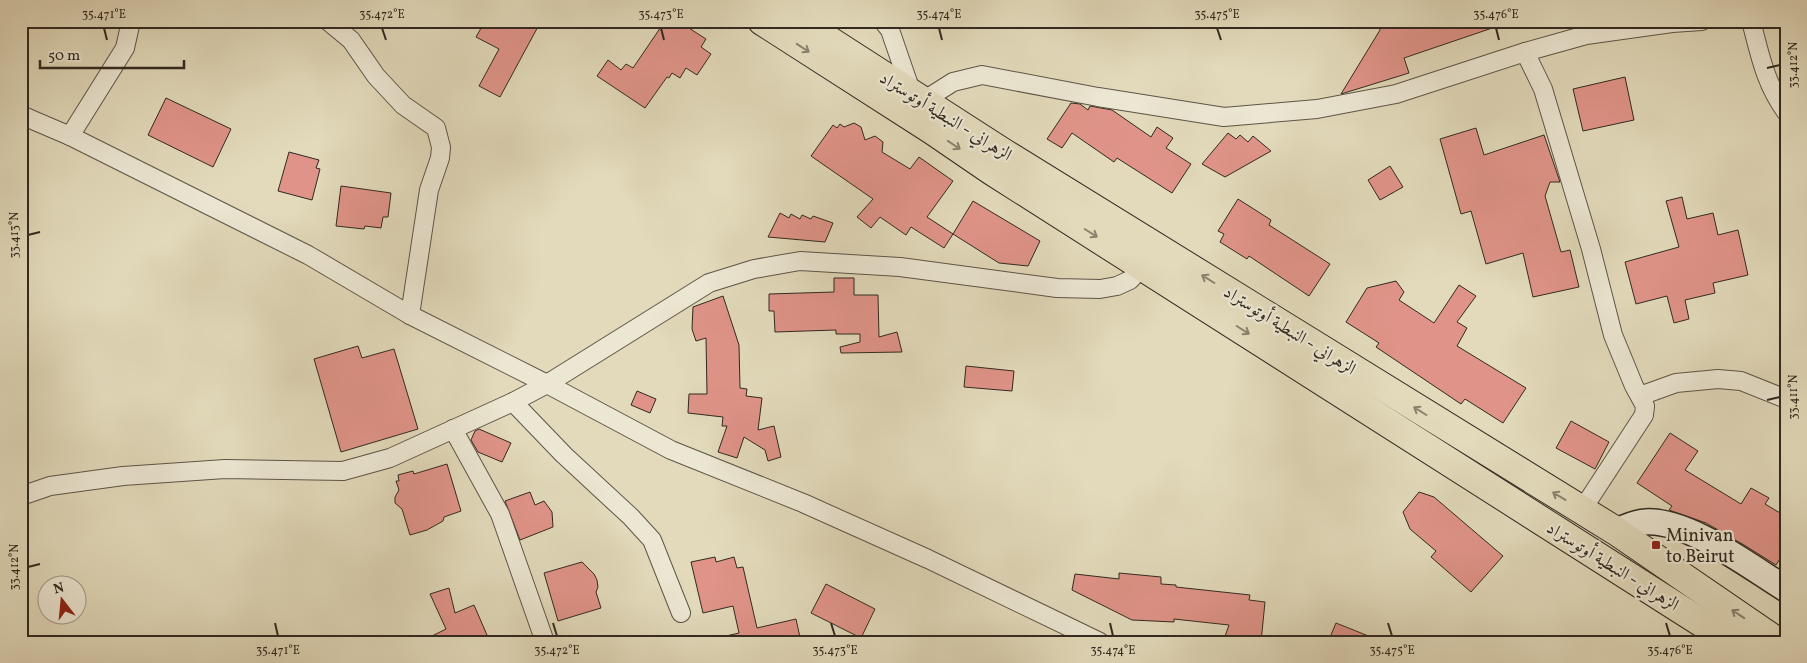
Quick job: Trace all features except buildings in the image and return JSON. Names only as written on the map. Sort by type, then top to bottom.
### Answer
[{"type":"highway","name":"الزهراني - النبطية أوتوستراد","points":[[762,21],[928,109]]},
{"type":"highway","name":"الزهراني - النبطية أوتوستراد","points":[[798,21],[928,109],[998,162],[1143,266],[1732,642]]},
{"type":"highway","name":"الزهراني - النبطية أوتوستراد","points":[[998,162],[1582,510],[1616,531],[1778,642]]},
{"type":"main road","points":[[1616,531],[1645,522],[1668,525],[1690,532],[1786,589]]},
{"type":"street","points":[[70,136],[125,48],[131,21]]},
{"type":"street","points":[[328,21],[351,40],[376,76],[403,105],[436,128],[441,147],[440,158],[430,190],[410,315]]},
{"type":"street","points":[[883,21],[890,30],[928,109],[954,82],[982,75],[1224,118],[1317,109],[1396,94],[1586,34],[1702,21]]},
{"type":"street","points":[[1751,21],[1762,66],[1774,96],[1786,112]]},
{"type":"street","points":[[1525,52],[1543,88],[1592,249],[1613,335],[1634,386],[1645,406],[1644,415],[1582,510]]},
{"type":"street","points":[[21,115],[70,136],[308,256],[410,315],[547,384],[671,450],[812,507],[928,559],[1100,642]]},
{"type":"street","points":[[21,496],[50,486],[132,476],[225,469],[344,471],[390,458],[513,402],[547,384],[709,283],[754,269],[800,261],[900,267],[1058,288],[1100,289],[1117,286],[1130,280],[1143,266]]},
{"type":"street","points":[[1640,396],[1676,383],[1718,379],[1741,381],[1786,399]]},
{"type":"street","points":[[513,402],[564,455],[631,517],[652,540],[681,613]]},
{"type":"street","points":[[453,429],[500,514],[545,642]]},
{"type":"place","name":"Minivan to Beirut","points":[[1656,545]]}]
